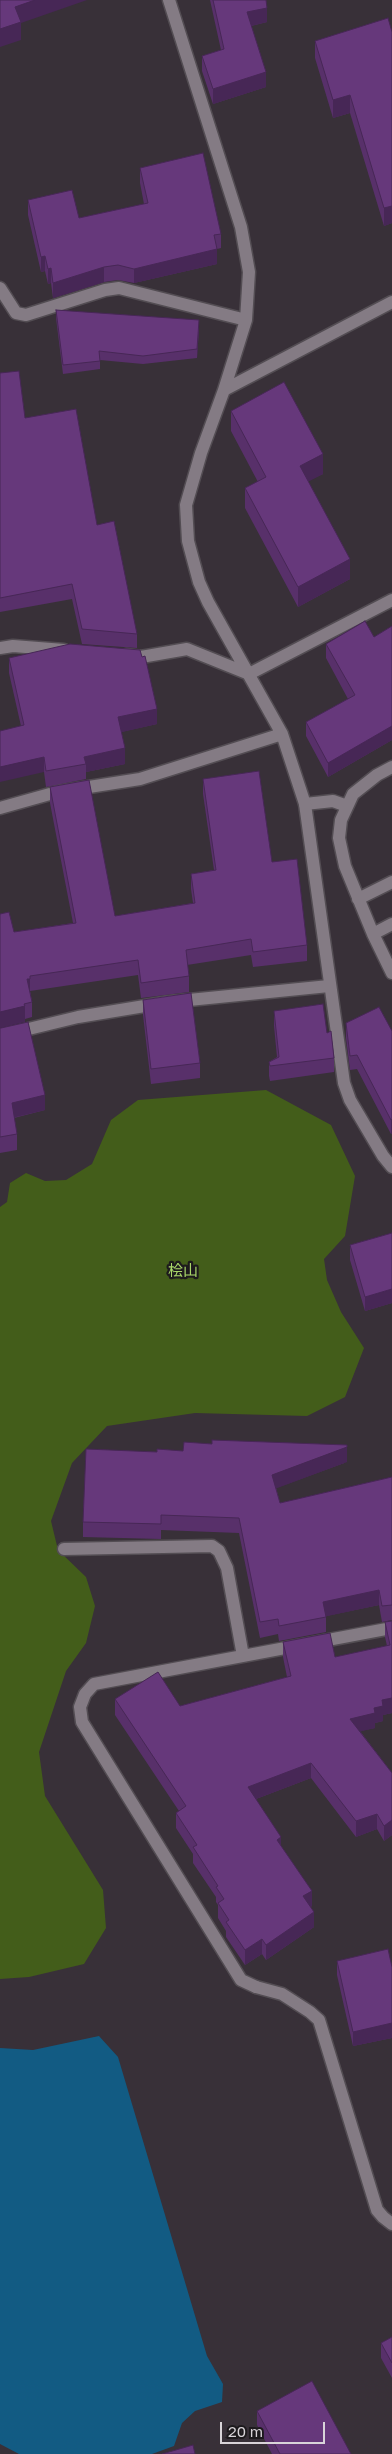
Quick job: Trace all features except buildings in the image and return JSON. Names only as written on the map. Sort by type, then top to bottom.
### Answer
[{"type":"street","points":[[169,0],[245,241],[249,272],[246,320],[186,505],[185,522],[189,548],[199,582],[282,734],[305,804],[344,1084],[355,1108],[383,1156],[392,1167]]},
{"type":"street","points":[[0,288],[16,313],[26,315],[105,290],[119,288],[246,320]]},
{"type":"street","points":[[224,390],[392,302]]},
{"type":"street","points":[[112,654],[142,656],[187,649],[249,674],[392,600]]},
{"type":"street","points":[[0,648],[13,646],[72,651]]},
{"type":"street","points":[[0,808],[57,792],[140,779],[282,734]]},
{"type":"street","points":[[392,767],[364,784],[353,794],[340,820],[339,838],[345,866],[373,934],[392,973]]},
{"type":"street","points":[[305,804],[333,801],[347,806]]},
{"type":"street","points":[[358,899],[392,882]]},
{"type":"street","points":[[373,934],[392,924]]},
{"type":"street","points":[[0,1036],[78,1017],[169,1002],[329,986]]},
{"type":"street","points":[[64,1549],[212,1546],[219,1550],[227,1568],[243,1656]]},
{"type":"street","points":[[392,1628],[94,1684],[85,1694],[80,1707],[82,1722],[241,1980],[256,1987],[282,1994],[314,2015],[318,2020],[377,2210],[392,2224]]},
{"type":"green space","name":"桧山","points":[[266,1090],[331,1125],[355,1176],[345,1236],[324,1259],[327,1280],[341,1312],[364,1348],[345,1397],[307,1416],[195,1413],[107,1426],[72,1463],[51,1521],[58,1550],[86,1577],[95,1606],[86,1643],[66,1671],[39,1752],[45,1796],[103,1890],[106,1928],[84,1964],[29,1977],[0,1979],[0,1207],[7,1202],[10,1183],[26,1173],[45,1181],[66,1180],[92,1164],[111,1120],[138,1100]]},
{"type":"water","points":[[99,2036],[118,2057],[207,2356],[223,2384],[222,2402],[195,2411],[182,2423],[174,2446],[152,2454],[19,2454],[0,2444],[0,2048],[33,2050]]}]
